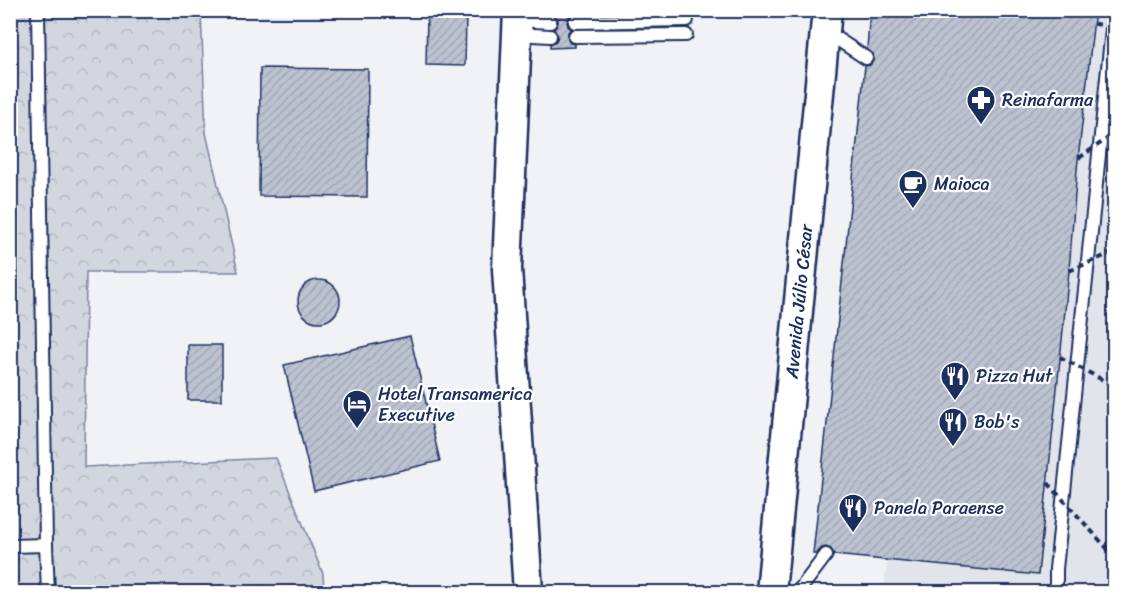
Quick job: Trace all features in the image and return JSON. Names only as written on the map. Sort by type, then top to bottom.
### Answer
[{"type":"street","name":"Avenida Júlio César","points":[[771,592],[826,21]]},
{"type":"street","points":[[518,22],[507,269],[528,592]]},
{"type":"lane","points":[[38,10],[48,592]]},
{"type":"lane","points":[[1056,592],[1056,569],[1114,10]]},
{"type":"lane","points":[[575,22],[687,20]]},
{"type":"lane","points":[[826,21],[866,58]]},
{"type":"lane","points":[[518,22],[550,22]]},
{"type":"lane","points":[[518,22],[550,36]]},
{"type":"lane","points":[[575,36],[686,34]]},
{"type":"lane","points":[[10,546],[46,545]]},
{"type":"lane","points":[[798,592],[826,555]]},
{"type":"path","points":[[1094,24],[1114,26]]},
{"type":"path","points":[[1079,158],[1114,134]]},
{"type":"path","points":[[1069,271],[1114,252]]},
{"type":"path","points":[[1060,357],[1114,386]]},
{"type":"path","points":[[1048,483],[1114,556]]},
{"type":"shaded area","points":[[870,11],[1114,11],[1114,592],[883,592],[888,560],[813,554]]},
{"type":"green space","points":[[69,10],[69,12],[201,12],[206,133],[238,272],[86,272],[84,467],[276,458],[323,574],[324,592],[11,592],[10,11]]},
{"type":"building","points":[[550,10],[575,10],[575,14],[570,15],[567,22],[571,29],[568,32],[568,40],[575,44],[575,47],[550,48],[550,44],[556,41],[558,36],[554,29],[558,19],[550,14]]},
{"type":"building","points":[[870,10],[1095,10],[1077,169],[1038,575],[834,555],[831,549],[826,547],[813,554],[865,66],[870,65],[874,59],[873,54],[867,49]]},
{"type":"building","points":[[427,14],[466,14],[465,66],[426,65]]},
{"type":"building","points":[[260,68],[368,69],[367,197],[259,196]]},
{"type":"building","points":[[319,280],[334,286],[340,301],[334,316],[319,322],[304,316],[298,301],[304,286]]},
{"type":"building","points":[[410,336],[440,461],[314,491],[284,365]]},
{"type":"building","points":[[188,345],[222,345],[222,400],[188,400]]},
{"type":"place","name":"Reinafarma","points":[[981,126]]},
{"type":"place","name":"Maioca","points":[[913,210]]},
{"type":"place","name":"Pizza Hut","points":[[955,402]]},
{"type":"place","name":"Hotel Transamerica Executive","points":[[357,430]]},
{"type":"place","name":"Bob's","points":[[953,448]]},
{"type":"place","name":"Panela Paraense","points":[[853,534]]}]
